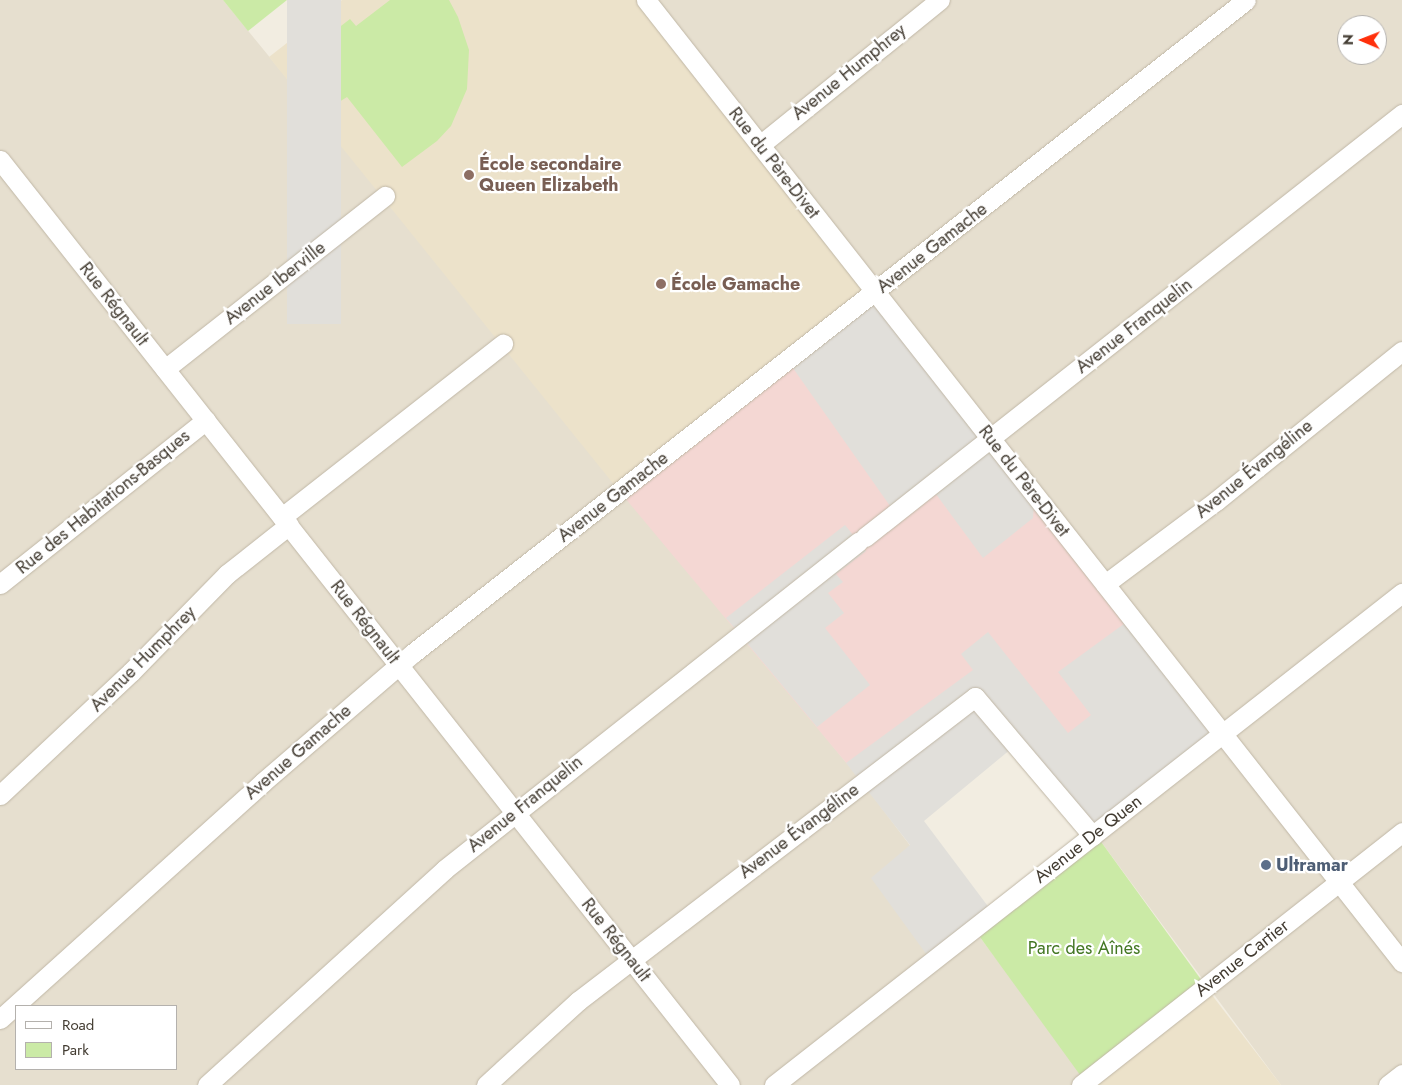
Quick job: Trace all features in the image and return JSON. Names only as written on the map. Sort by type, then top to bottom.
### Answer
[{"type":"street","name":"Rue du Père-Divet","points":[[646,0],[1402,962]]},
{"type":"street","name":"Avenue Humphrey","points":[[760,144],[940,0]]},
{"type":"street","name":"Avenue Gamache","points":[[16,1005],[263,782],[399,666],[1246,0]]},
{"type":"street","name":"Avenue Franquelin","points":[[207,1085],[445,869],[514,811],[862,540],[1402,114]]},
{"type":"street","name":"Rue Régnault","points":[[0,160],[730,1085]]},
{"type":"street","name":"Avenue Iberville","points":[[166,370],[385,196]]},
{"type":"street","name":"Avenue Humphrey","points":[[0,795],[131,672],[228,574],[285,521],[503,344]]},
{"type":"street","name":"Avenue Évangéline","points":[[1105,584],[1216,501],[1402,351]]},
{"type":"street","name":"Rue des Habitations-Basques","points":[[0,584],[206,420]]},
{"type":"street","name":"Avenue De Quen","points":[[774,1085],[1402,594]]},
{"type":"street","name":"Avenue Évangéline","points":[[486,1085],[578,1001],[976,697],[1093,836]]},
{"type":"street","name":"Avenue Cartier","points":[[1081,1085],[1402,832]]},
{"type":"street","name":"Avenue Gamache","points":[[0,1019],[15,1005]]},
{"type":"street","points":[[1388,1085],[1402,1074]]},
{"type":"shaded area","points":[[0,0],[223,0],[858,777],[1092,1085],[0,1085]]},
{"type":"shaded area","points":[[287,0],[341,0],[341,324],[287,324]]},
{"type":"shaded area","points":[[342,0],[644,0],[876,292],[620,492],[269,57]]},
{"type":"shaded area","points":[[657,0],[1402,0],[1402,1074],[1388,1085],[1281,1085],[1099,839]]},
{"type":"shaded area","points":[[876,292],[1223,734],[1093,836],[980,699],[858,777],[620,492]]},
{"type":"shaded area","points":[[876,292],[1035,494],[1033,518],[983,558],[930,486],[895,513],[788,361]]},
{"type":"shaded area","points":[[845,525],[866,551],[836,574],[843,582],[828,593],[844,613],[825,628],[870,685],[817,727],[726,618]]},
{"type":"shaded area","points":[[1132,618],[1223,734],[1093,836],[1017,744],[924,821],[993,913],[932,962],[871,878],[910,845],[846,763],[973,670],[961,654],[988,632],[1068,733],[1091,715],[1058,672]]},
{"type":"shaded area","points":[[1205,986],[1281,1085],[1092,1085]]},
{"type":"green space","points":[[223,0],[287,0],[248,31]]},
{"type":"green space","points":[[390,0],[449,0],[458,17],[469,50],[467,89],[451,126],[437,141],[402,167],[347,97],[339,102],[314,70],[315,46],[350,19],[356,26]]},
{"type":"green space","name":"Parc des Aînés","points":[[1099,839],[1205,985],[1081,1076],[974,930]]},
{"type":"place","name":"École secondaire Queen Elizabeth","points":[[469,175]]},
{"type":"place","name":"École Gamache","points":[[661,284]]},
{"type":"place","name":"Ultramar","points":[[1266,865]]}]
